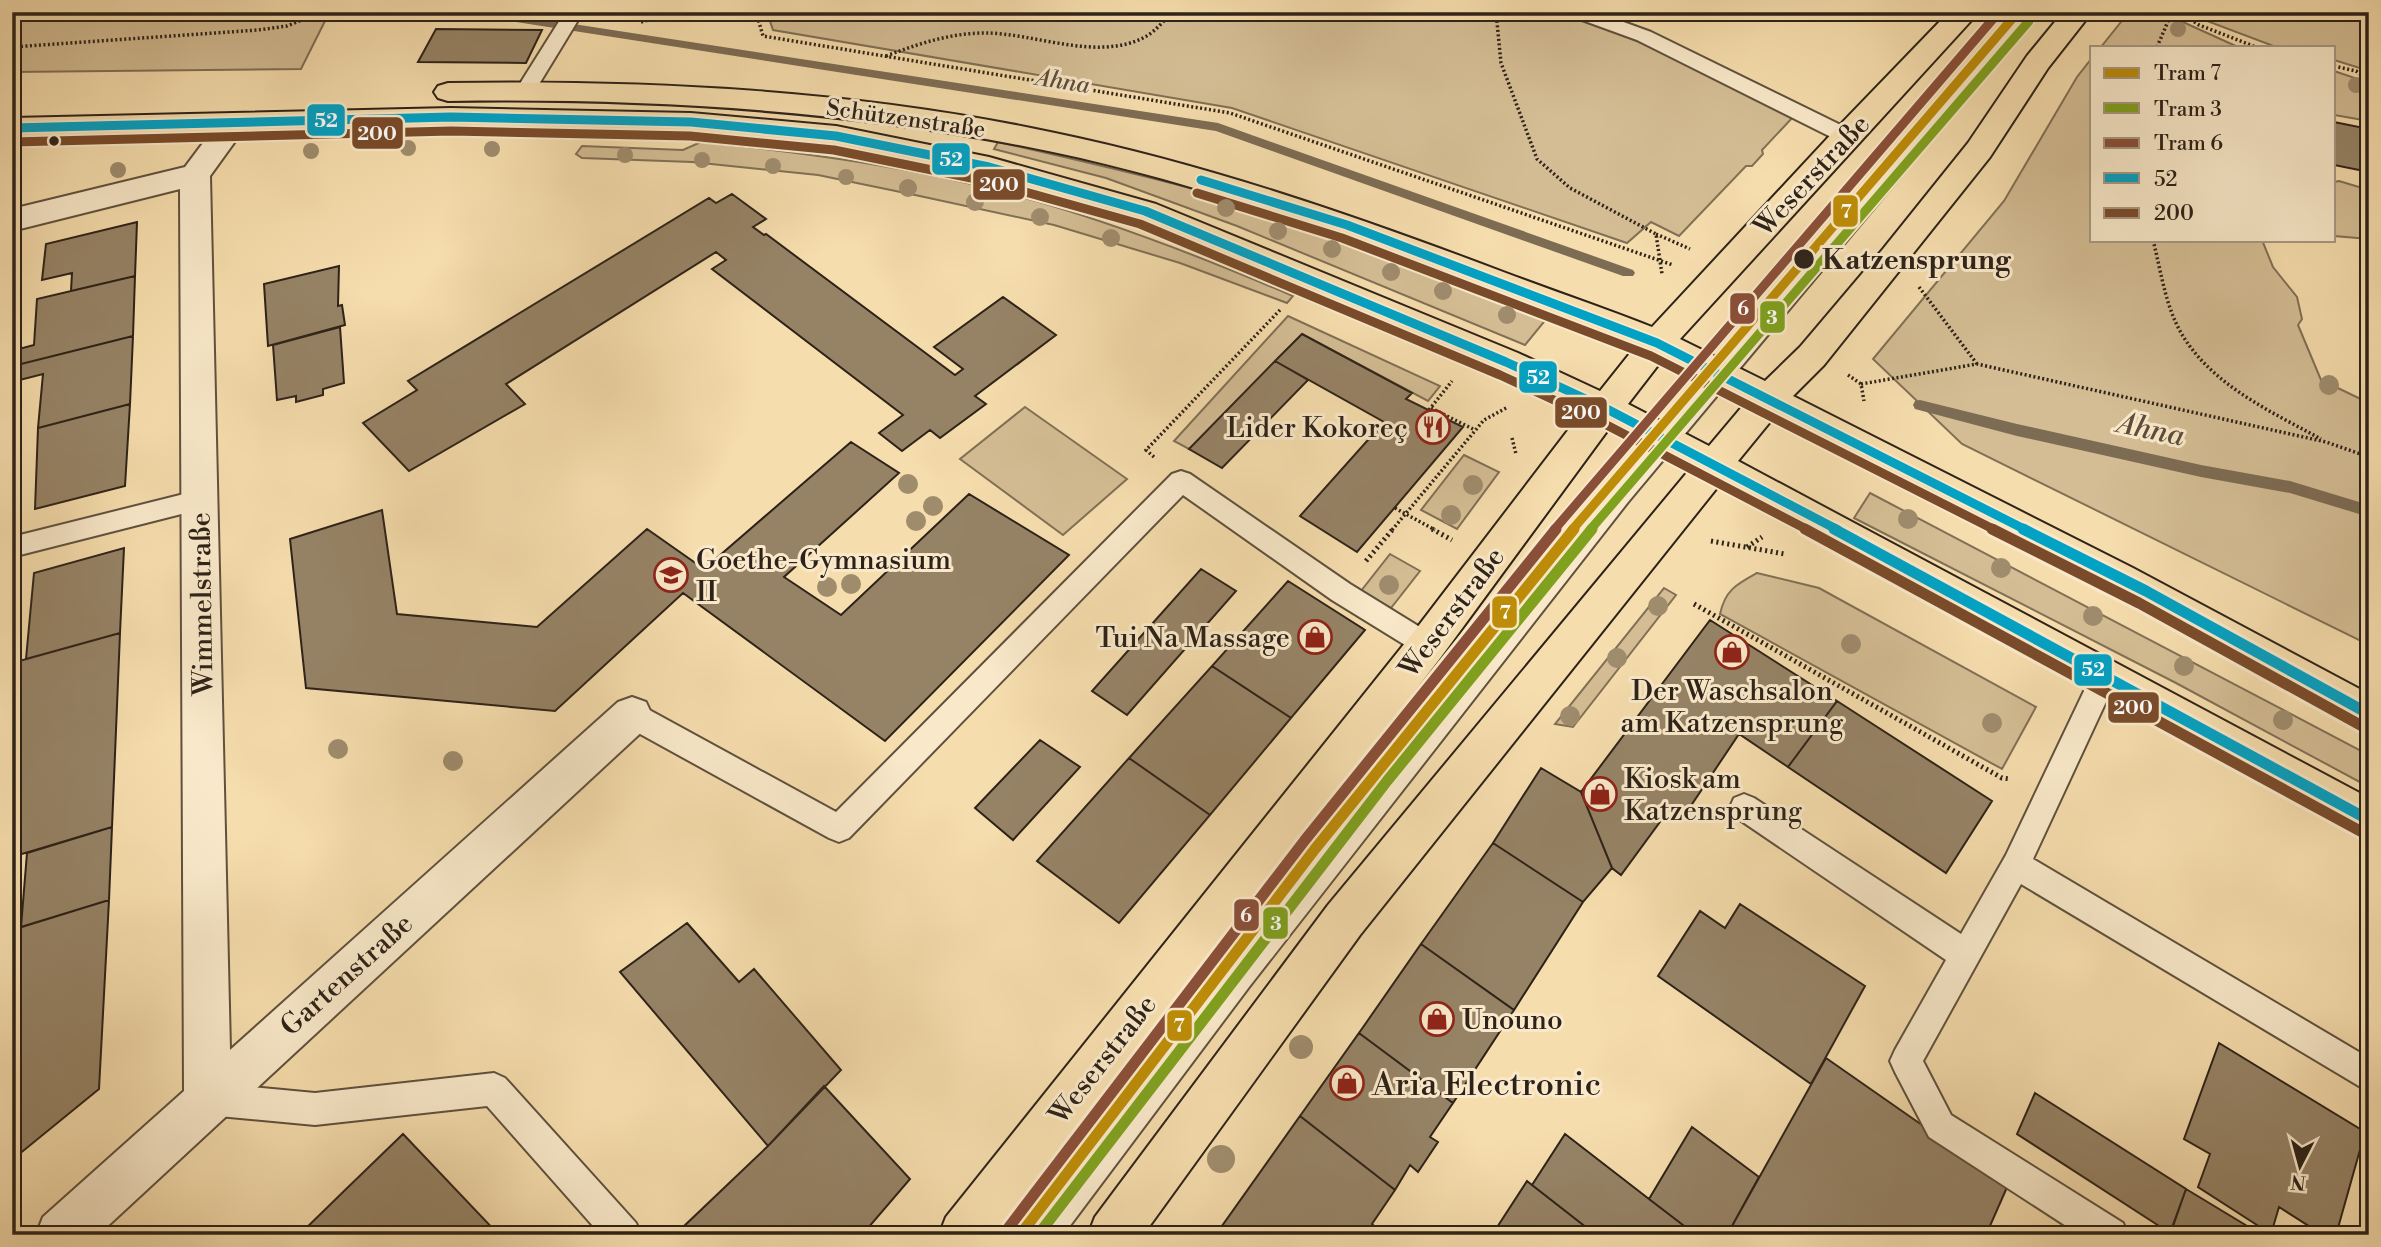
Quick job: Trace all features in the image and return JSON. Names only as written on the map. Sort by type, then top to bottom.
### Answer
[{"type":"main road","name":"Weserstraße","points":[[964,1235],[1427,645],[1657,343],[1846,136],[1965,12]]},
{"type":"main road","points":[[1114,1235],[1344,920],[1769,398],[1812,356],[1894,257],[1979,150],[2037,62],[2078,12]]},
{"type":"main road","name":"Schützenstraße","points":[[12,128],[526,90],[688,94],[859,110],[1009,134],[1182,174],[1347,225],[1657,343],[2146,591],[2369,714]]},
{"type":"main road","name":"Schützenstraße","points":[[12,102],[691,122],[836,136],[989,167],[1145,212],[1506,362],[1605,408],[1793,506],[2104,678],[2369,820]]},
{"type":"street","points":[[12,220],[195,175],[241,110]]},
{"type":"street","name":"Wimmelstraße","points":[[195,175],[208,1099]]},
{"type":"street","name":"Gartenstraße","points":[[61,1235],[632,715]]},
{"type":"lane","points":[[526,90],[574,12]]},
{"type":"lane","points":[[1578,12],[1644,36],[1846,136]]},
{"type":"lane","points":[[1042,1235],[1238,975],[1665,439],[2029,12]]},
{"type":"lane","points":[[632,715],[839,829],[1181,481],[1341,592],[1427,645]]},
{"type":"lane","points":[[12,547],[200,500]]},
{"type":"lane","points":[[2104,678],[2016,865],[1906,1061],[1940,1126],[2111,1235]]},
{"type":"lane","points":[[1744,807],[1965,955]]},
{"type":"lane","points":[[2016,865],[2369,1076]]},
{"type":"lane","points":[[208,1099],[315,1109],[494,1089],[624,1235]]},
{"type":"path","points":[[12,47],[258,30],[287,26],[322,12]]},
{"type":"path","points":[[641,22],[657,18],[657,12]]},
{"type":"path","points":[[756,12],[763,36],[1230,113],[1660,260]]},
{"type":"path","points":[[885,56],[937,37],[988,33],[1082,45],[1118,44],[1144,38],[1173,12]]},
{"type":"path","points":[[1496,12],[1501,63],[1537,159],[1570,188],[1656,234],[1698,252]]},
{"type":"path","points":[[2157,46],[2172,12]]},
{"type":"path","points":[[2179,12],[2199,24],[2254,46]]},
{"type":"path","points":[[2336,66],[2356,71],[2369,82]]},
{"type":"path","points":[[1656,234],[1663,282]]},
{"type":"path","points":[[2154,242],[2177,324],[2201,360],[2255,403],[2326,442]]},
{"type":"path","points":[[1894,257],[1978,364]]},
{"type":"path","points":[[1181,481],[1146,450],[1281,309]]},
{"type":"path","points":[[1866,409],[1861,384],[1978,364],[2326,442],[2369,457]]},
{"type":"path","points":[[1454,377],[1430,409],[1475,430]]},
{"type":"path","points":[[1341,592],[1484,420],[1506,409]]},
{"type":"path","points":[[1395,508],[1455,541]]},
{"type":"path","points":[[1703,539],[1748,547]]},
{"type":"path","points":[[1694,604],[2002,778],[2053,783]]},
{"type":"shaded area","points":[[12,12],[329,13],[301,69],[12,72]]},
{"type":"shaded area","points":[[767,12],[1564,12],[1635,40],[1794,116],[1762,150],[1763,154],[1752,166],[1746,166],[1679,236],[1651,222],[1627,243],[1232,108],[773,30]]},
{"type":"shaded area","points":[[2129,12],[2161,12],[2236,46],[2102,46]]},
{"type":"shaded area","points":[[2346,12],[2369,16],[2369,71],[2336,61],[2336,46],[2273,46],[2199,18],[2200,15]]},
{"type":"shaded area","points":[[2090,61],[2090,242],[2263,242],[2273,267],[2297,297],[2302,319],[2298,325],[2321,380],[2369,403],[2369,645],[1962,444],[1873,359],[2004,201],[2077,77]]},
{"type":"shaded area","points":[[2336,72],[2358,79],[2369,90],[2369,121],[2336,115]]},
{"type":"shaded area","points":[[701,142],[859,162],[976,185],[1085,216],[1225,267],[1293,296],[1287,303],[1180,263],[1054,225],[818,175],[692,162],[582,158],[576,154],[582,146],[683,150]]},
{"type":"shaded area","points":[[998,142],[1191,188],[1335,231],[1403,255],[1548,317],[1525,345],[1237,226],[1106,178],[994,149]]},
{"type":"shaded area","points":[[2336,182],[2369,190],[2369,239],[2336,236]]},
{"type":"shaded area","points":[[1288,316],[1440,386],[1428,401],[1302,334],[1189,449],[1174,441]]},
{"type":"shaded area","points":[[1025,407],[1127,479],[1063,535],[960,459]]},
{"type":"shaded area","points":[[1464,455],[1499,472],[1457,529],[1421,510]]},
{"type":"shaded area","points":[[1870,493],[2369,755],[2369,787],[2176,683],[1854,518]]},
{"type":"shaded area","points":[[1390,554],[1420,571],[1391,608],[1361,591]]},
{"type":"shaded area","points":[[1757,573],[1819,588],[2036,707],[2002,769],[1720,614],[1729,593]]},
{"type":"shaded area","points":[[1664,588],[1676,595],[1573,727],[1555,724]]},
{"type":"building","points":[[436,29],[542,30],[526,63],[418,62]]},
{"type":"building","points":[[2336,122],[2369,129],[2369,172],[2336,165]]},
{"type":"building","points":[[732,194],[766,219],[753,227],[955,375],[963,369],[934,347],[1003,297],[1056,335],[975,396],[986,404],[940,438],[930,430],[902,451],[879,433],[903,415],[712,269],[726,260],[716,252],[506,384],[525,404],[409,471],[363,423],[417,390],[408,381],[709,198],[716,203]]},
{"type":"building","points":[[137,222],[135,276],[71,291],[72,273],[42,280],[46,244]]},
{"type":"building","points":[[339,266],[338,306],[342,305],[345,325],[268,346],[264,284]]},
{"type":"building","points":[[135,276],[133,336],[13,366],[15,350],[34,345],[37,299]]},
{"type":"building","points":[[340,327],[344,383],[323,389],[323,395],[296,402],[296,396],[277,400],[273,345]]},
{"type":"building","points":[[1302,334],[1412,393],[1406,399],[1463,427],[1357,552],[1300,516],[1384,422],[1275,361]]},
{"type":"building","points":[[133,336],[130,404],[38,428],[43,374],[12,382],[13,366]]},
{"type":"building","points":[[1275,361],[1308,380],[1222,468],[1189,449]]},
{"type":"building","points":[[130,404],[125,486],[35,509],[38,428]]},
{"type":"building","points":[[851,442],[899,473],[784,577],[841,615],[969,494],[1069,555],[885,741],[683,593],[555,711],[306,688],[290,539],[382,510],[397,614],[537,627],[647,529],[704,569]]},
{"type":"building","points":[[124,548],[120,633],[26,659],[34,573]]},
{"type":"building","points":[[1201,569],[1236,591],[1127,715],[1092,691]]},
{"type":"building","points":[[1288,581],[1365,630],[1291,718],[1212,666]]},
{"type":"building","points":[[1710,620],[1837,701],[1788,767],[1739,734],[1684,816],[1671,807],[1621,875],[1612,868],[1581,792]]},
{"type":"building","points":[[120,633],[112,827],[12,857],[12,663]]},
{"type":"building","points":[[1212,666],[1291,718],[1210,815],[1129,758]]},
{"type":"building","points":[[1837,701],[1992,801],[1946,873],[1788,767]]},
{"type":"building","points":[[1040,740],[1080,767],[1013,840],[975,808]]},
{"type":"building","points":[[1129,758],[1210,815],[1119,923],[1037,861]]},
{"type":"building","points":[[1541,768],[1581,792],[1612,868],[1583,902],[1493,843]]},
{"type":"building","points":[[112,827],[109,900],[21,927],[27,853]]},
{"type":"building","points":[[1493,843],[1583,902],[1514,1010],[1421,944]]},
{"type":"building","points":[[109,900],[99,1089],[12,1160],[12,930]]},
{"type":"building","points":[[1740,904],[1865,986],[1811,1084],[1658,976],[1700,911],[1725,928]]},
{"type":"building","points":[[687,923],[739,982],[754,969],[841,1070],[768,1146],[620,972]]},
{"type":"building","points":[[1421,944],[1514,1010],[1453,1103],[1359,1033]]},
{"type":"building","points":[[1359,1033],[1453,1103],[1430,1137],[1438,1142],[1418,1172],[1410,1165],[1395,1190],[1300,1116]]},
{"type":"building","points":[[2219,1043],[2365,1132],[2336,1235],[2323,1235],[2279,1207],[2271,1234],[2198,1187],[2210,1154],[2184,1139]]},
{"type":"building","points":[[1826,1058],[2008,1185],[1986,1235],[1727,1235]]},
{"type":"building","points":[[824,1086],[910,1179],[862,1235],[685,1235],[681,1229],[768,1146]]},
{"type":"building","points":[[2035,1093],[2186,1189],[2170,1233],[2017,1134]]},
{"type":"building","points":[[1300,1116],[1395,1190],[1372,1224],[1379,1231],[1376,1235],[1219,1235],[1217,1233]]},
{"type":"building","points":[[1692,1127],[1759,1177],[1727,1235],[1696,1235],[1649,1199]]},
{"type":"building","points":[[403,1134],[499,1235],[299,1235],[341,1194]]},
{"type":"building","points":[[1565,1134],[1696,1235],[1596,1235],[1532,1185]]},
{"type":"building","points":[[1527,1181],[1532,1185],[1596,1235],[1492,1235]]},
{"type":"building","points":[[2186,1189],[2262,1235],[2170,1235]]},
{"type":"waterway","name":"Ahna","points":[[471,12],[1218,127],[1628,273]]},
{"type":"waterway","name":"Ahna","points":[[1920,405],[2017,430],[2201,471],[2290,487],[2369,511]]},
{"type":"tram line","name":"6","points":[[1009,1227],[1305,840],[1487,611],[1677,385],[1999,12]]},
{"type":"tram line","name":"7","points":[[1020,1235],[1315,849],[1497,621],[1690,391],[2018,12]]},
{"type":"tram line","name":"3","points":[[1038,1235],[1328,856],[1506,632],[1700,401],[2029,21]]},
{"type":"transit line","name":"52","points":[[12,128],[451,117],[691,122],[836,136],[989,167],[1145,211],[1506,362],[1605,408],[1793,506],[2369,820]]},
{"type":"transit line","name":"200","points":[[12,142],[451,131],[690,136],[834,150],[986,181],[1140,224],[1500,375],[1599,421],[1786,518],[2362,832]]},
{"type":"transit line","name":"52","points":[[1201,180],[1347,225],[1657,343],[2146,591],[2369,714]]},
{"type":"transit line","name":"200","points":[[1197,193],[1342,238],[1651,356],[2139,603],[2362,726]]},
{"type":"place","name":"Katzensprung","points":[[1804,259]]},
{"type":"place","name":"Lider Kokoreç","points":[[1433,427]]},
{"type":"place","name":"Goethe-Gymnasium II","points":[[671,575]]},
{"type":"place","name":"Tui Na Massage","points":[[1315,637]]},
{"type":"place","name":"Der Waschsalon am Katzensprung","points":[[1732,652]]},
{"type":"place","name":"Kiosk am Katzensprung","points":[[1600,794]]},
{"type":"place","name":"Unouno","points":[[1437,1019]]},
{"type":"place","name":"Aria Electronic","points":[[1347,1083]]}]
